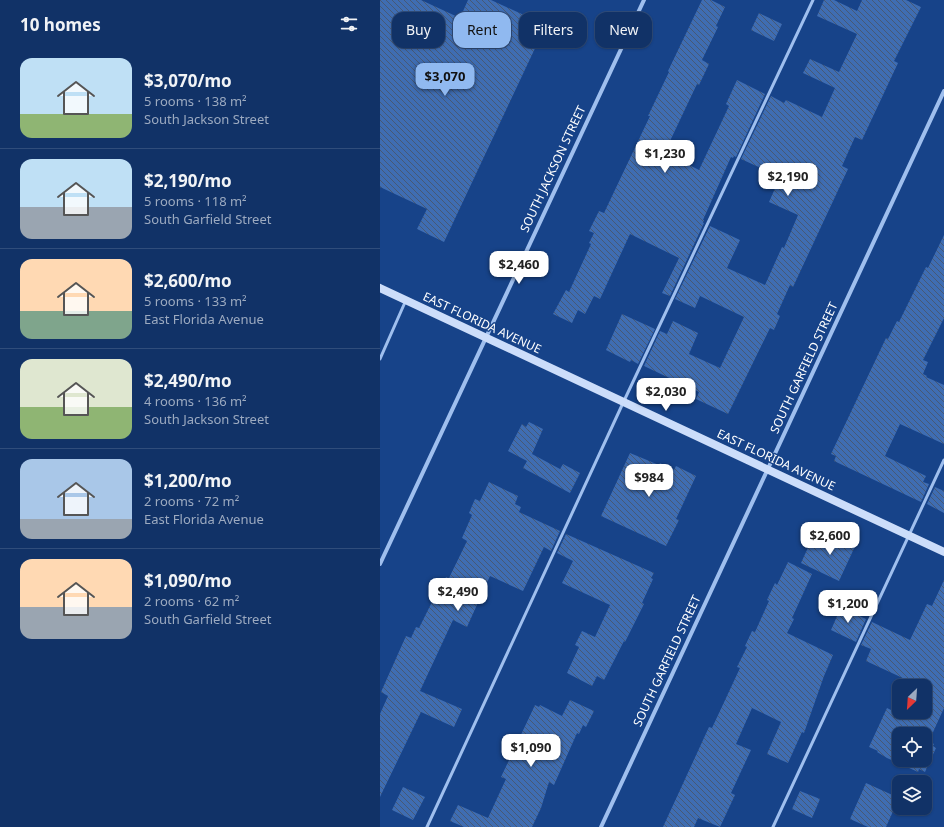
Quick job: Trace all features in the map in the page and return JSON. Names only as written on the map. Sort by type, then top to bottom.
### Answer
[{"type":"street","name":"SOUTH JACKSON STREET","points":[[380,564],[644,0]]},
{"type":"street","name":"SOUTH GARFIELD STREET","points":[[601,827],[944,91]]},
{"type":"street","name":"EAST FLORIDA AVENUE","points":[[380,288],[944,552]]},
{"type":"lane","points":[[427,827],[623,403],[812,0]]},
{"type":"lane","points":[[380,359],[406,300]]},
{"type":"lane","points":[[773,827],[944,460]]},
{"type":"building","points":[[380,0],[421,0],[453,15],[453,48],[511,48],[511,12],[463,12],[468,0],[491,0],[519,13],[519,48],[535,48],[444,242],[417,229],[427,209],[380,187]]},
{"type":"building","points":[[702,0],[711,0],[725,7],[716,26],[718,27],[702,60],[709,64],[699,85],[697,84],[670,141],[666,153],[699,170],[729,106],[726,104],[737,80],[765,94],[736,157],[731,157],[703,220],[704,223],[670,296],[662,293],[679,258],[630,234],[600,299],[594,296],[585,314],[578,310],[572,323],[553,314],[566,290],[569,292],[591,244],[589,243],[594,233],[589,231],[599,211],[604,213],[650,116],[648,116]]},
{"type":"building","points":[[824,0],[834,0],[857,11],[862,0],[906,0],[921,7],[894,61],[898,63],[862,140],[855,137],[842,166],[848,169],[793,287],[790,285],[777,314],[780,316],[774,330],[770,328],[728,414],[696,399],[699,392],[644,366],[660,331],[667,334],[673,321],[698,333],[689,354],[720,368],[744,317],[700,296],[695,308],[675,299],[710,226],[740,240],[727,268],[765,285],[782,247],[784,248],[798,215],[769,202],[780,177],[741,159],[771,96],[784,103],[786,100],[822,117],[835,88],[803,73],[810,59],[839,72],[857,34],[817,16]]},
{"type":"building","points":[[759,13],[782,24],[774,41],[751,30]]},
{"type":"building","points":[[944,235],[944,318],[923,360],[928,362],[923,374],[927,376],[926,377],[944,385],[944,444],[900,424],[885,456],[926,476],[923,482],[929,484],[921,502],[834,461],[836,456],[831,454],[886,338],[888,339],[897,321],[899,322],[926,267],[928,268]]},
{"type":"building","points":[[622,314],[655,329],[638,364],[631,360],[630,362],[606,350]]},
{"type":"building","points":[[529,422],[543,429],[532,454],[560,469],[563,464],[580,473],[570,493],[523,468],[527,461],[508,451],[522,424],[526,427]]},
{"type":"building","points":[[630,453],[659,465],[660,463],[674,470],[676,466],[696,476],[676,519],[679,520],[666,546],[601,516]]},
{"type":"building","points":[[489,482],[518,496],[515,504],[521,507],[519,512],[560,531],[551,551],[544,547],[523,591],[490,576],[467,627],[453,620],[420,691],[462,709],[454,727],[421,712],[380,797],[380,714],[388,696],[381,692],[406,636],[411,638],[416,627],[419,628],[439,588],[440,589],[446,577],[449,578],[467,541],[462,538],[472,515],[469,513],[475,499],[480,501]]},
{"type":"building","points":[[935,487],[944,491],[944,513],[927,504]]},
{"type":"building","points":[[834,532],[857,542],[839,581],[801,563],[811,541],[826,549]]},
{"type":"building","points":[[566,534],[654,573],[651,578],[653,579],[642,603],[644,604],[625,642],[624,641],[604,680],[597,676],[592,686],[567,673],[579,647],[575,645],[582,631],[595,637],[610,605],[562,583],[573,561],[557,553]]},
{"type":"building","points":[[788,562],[812,574],[792,618],[794,619],[787,633],[833,655],[804,733],[802,732],[788,763],[767,754],[781,722],[752,708],[736,744],[751,750],[731,793],[735,795],[720,827],[698,818],[694,827],[663,827],[709,727],[712,728],[740,668],[737,667],[747,647],[745,646],[752,631],[755,632],[769,601],[767,600],[775,583],[777,585]]},
{"type":"building","points":[[944,580],[944,708],[932,734],[932,727],[892,727],[892,760],[869,747],[887,708],[892,710],[892,719],[932,719],[932,679],[905,679],[866,661],[871,649],[861,645],[872,622],[910,640],[927,604],[932,606]]},
{"type":"building","points":[[841,607],[866,619],[856,642],[831,630]]},
{"type":"building","points":[[570,700],[594,711],[586,727],[583,725],[579,734],[577,733],[554,785],[549,782],[541,808],[532,827],[464,827],[450,821],[458,805],[488,818],[506,779],[501,777],[535,705],[539,707],[540,705],[562,716]]},
{"type":"building","points":[[932,743],[936,748],[932,757]]},
{"type":"building","points":[[907,767],[927,767],[925,772],[919,769],[918,772]]},
{"type":"building","points":[[866,783],[892,795],[892,814],[886,827],[868,827],[850,819]]},
{"type":"building","points":[[403,787],[425,797],[413,820],[392,810]]},
{"type":"building","points":[[800,791],[820,799],[812,818],[792,809]]}]
